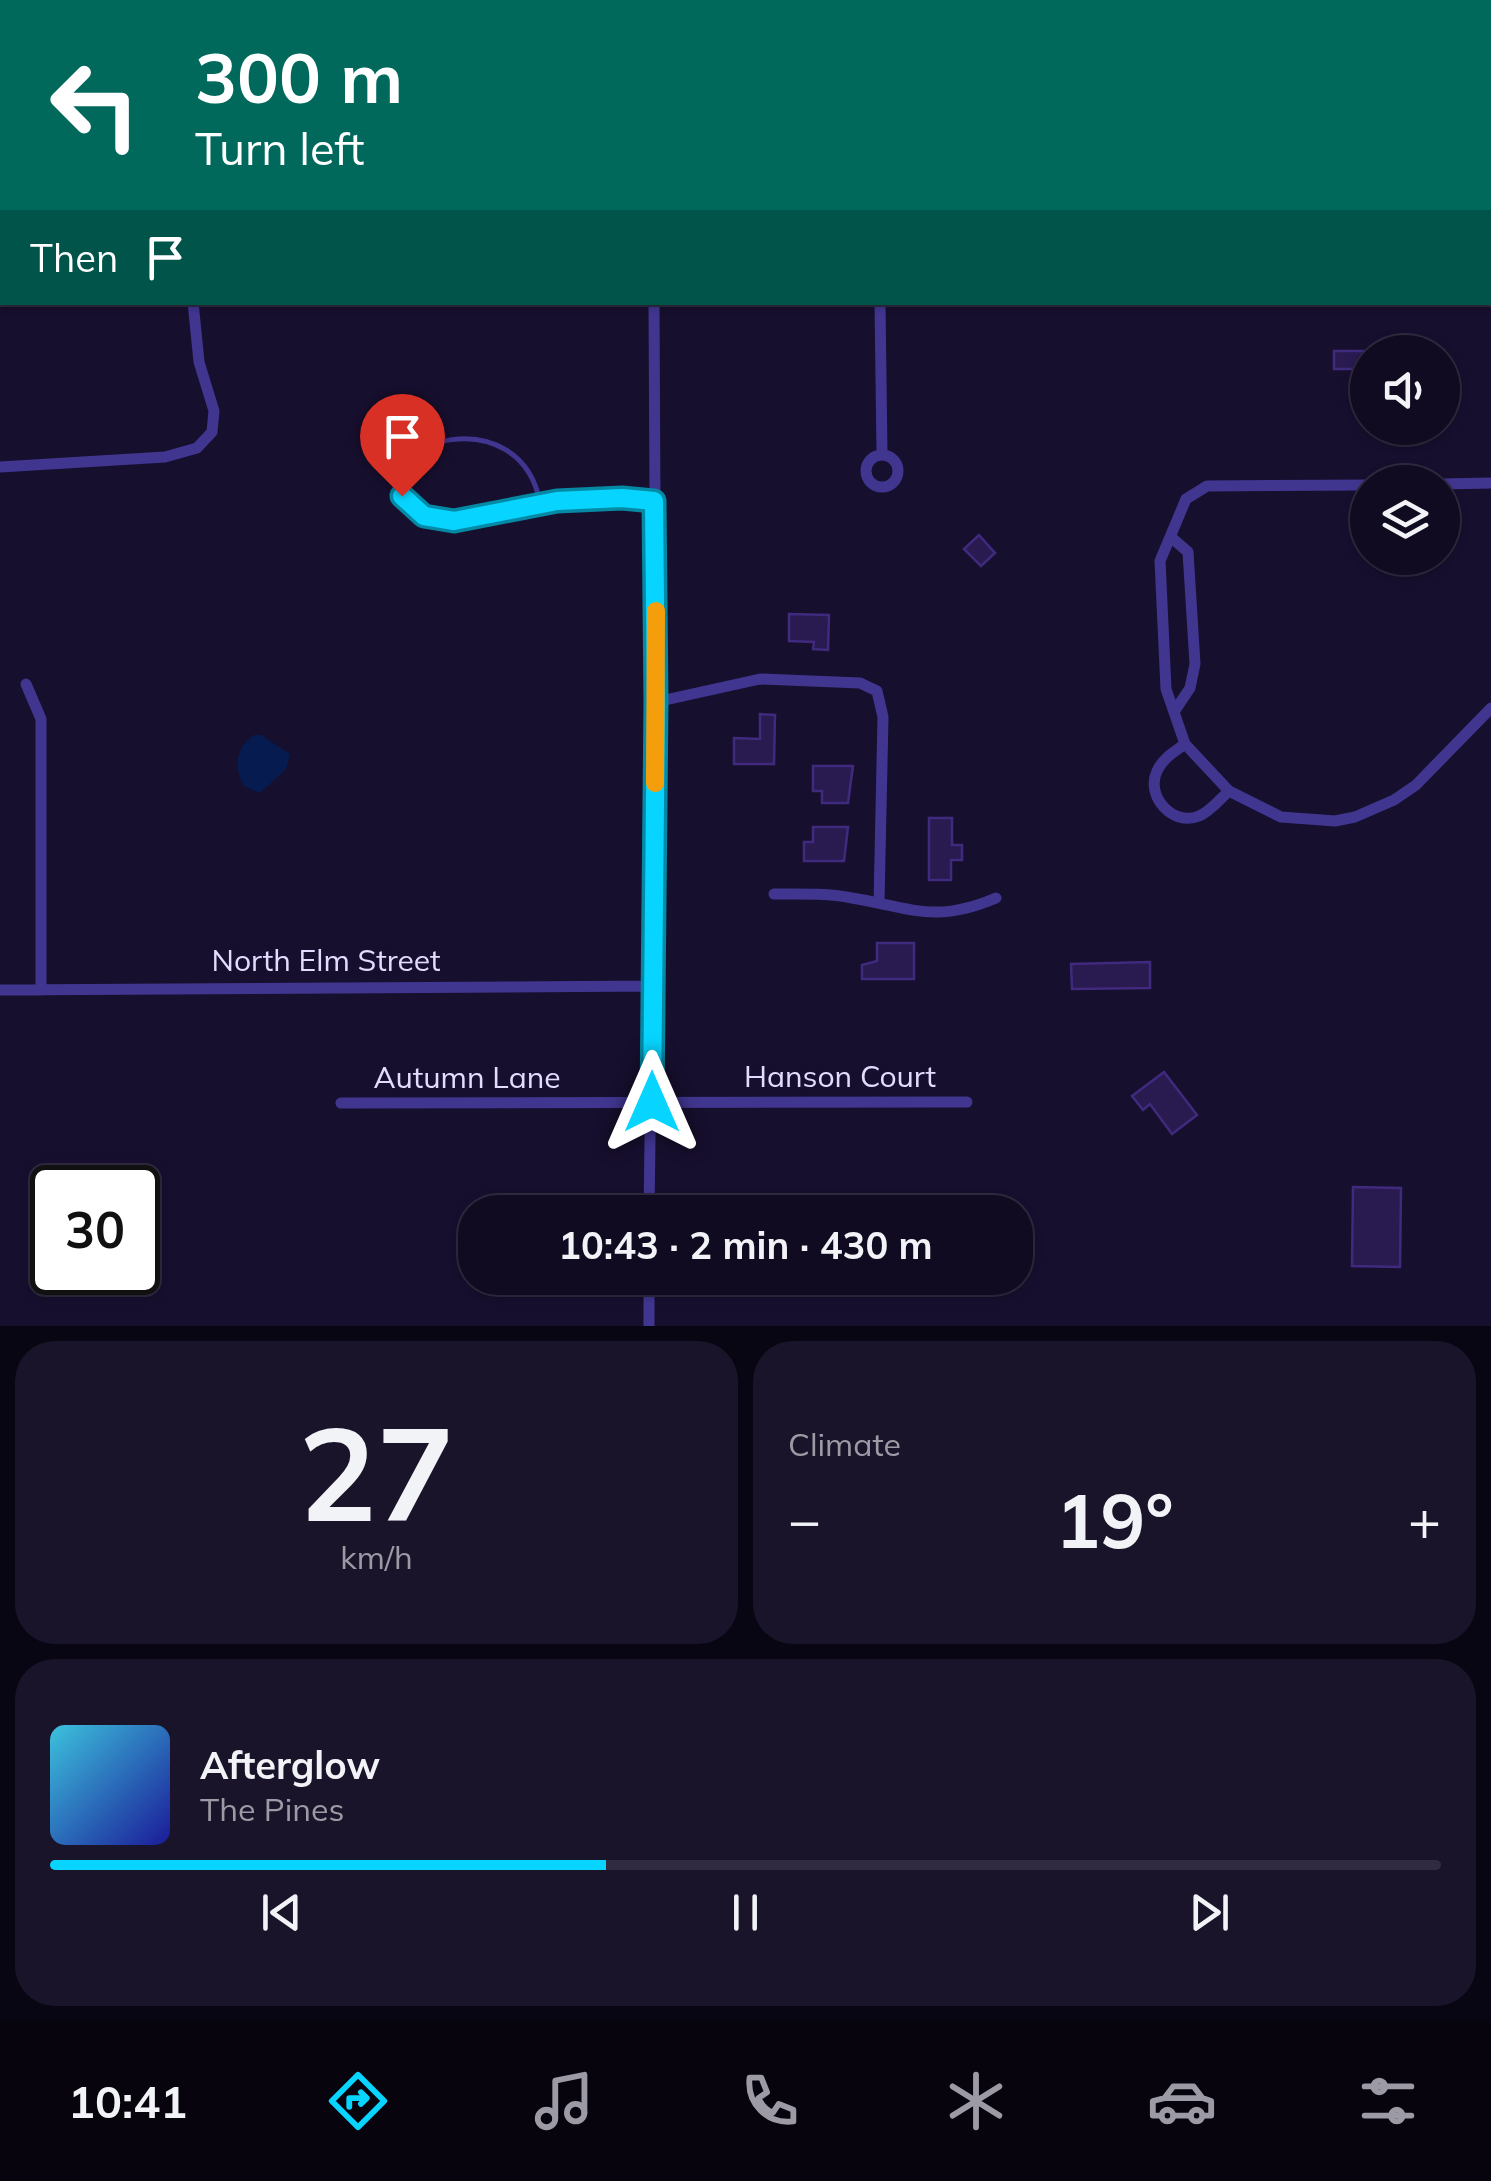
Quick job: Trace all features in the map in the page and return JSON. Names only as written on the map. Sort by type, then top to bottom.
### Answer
[{"type":"street","points":[[0,467],[186,454],[197,448],[212,432],[214,411],[198,362],[193,305]]},
{"type":"street","points":[[649,1195],[656,702],[654,305]]},
{"type":"street","points":[[880,305],[882,454]]},
{"type":"street","points":[[1460,484],[1491,483]]},
{"type":"street","points":[[1350,485],[1207,486],[1186,499],[1160,561],[1166,689],[1185,744],[1229,791],[1281,816],[1335,821],[1394,800],[1416,785],[1491,708]]},
{"type":"street","points":[[1172,538],[1188,552],[1195,664],[1190,688],[1174,712]]},
{"type":"street","points":[[656,702],[760,679],[860,683],[877,691],[883,717],[879,903]]},
{"type":"street","points":[[26,684],[41,719],[41,990]]},
{"type":"street","points":[[1185,744],[1165,759],[1155,774],[1158,801],[1172,815],[1188,819],[1203,816],[1229,791]]},
{"type":"street","points":[[774,894],[825,894],[920,914],[969,910],[996,898]]},
{"type":"street","name":"North Elm Street","points":[[0,990],[653,986]]},
{"type":"street","name":"Hanson Court","points":[[652,1102],[968,1102]]},
{"type":"street","name":"Autumn Lane","points":[[341,1103],[652,1102]]},
{"type":"street","points":[[649,1295],[649,1326]]},
{"type":"lane","points":[[540,504],[525,463],[514,452],[481,441],[425,445],[415,450],[400,472],[402,496],[412,508],[436,520],[454,521],[540,504],[622,498],[654,501]]},
{"type":"water","points":[[254,735],[261,735],[290,754],[286,769],[260,793],[244,786],[238,771],[240,752]]},
{"type":"building","points":[[1334,351],[1350,351],[1350,369],[1334,369]]},
{"type":"building","points":[[979,535],[995,553],[981,566],[964,549]]},
{"type":"building","points":[[789,614],[829,615],[828,650],[813,649],[814,642],[789,641]]},
{"type":"building","points":[[760,714],[775,715],[774,764],[734,764],[734,738],[760,739]]},
{"type":"building","points":[[813,766],[853,766],[848,803],[822,803],[822,791],[813,791]]},
{"type":"building","points":[[929,818],[952,818],[952,845],[962,845],[962,860],[951,860],[951,880],[929,880]]},
{"type":"building","points":[[813,827],[848,827],[844,861],[804,861],[804,842],[813,842]]},
{"type":"building","points":[[877,943],[914,943],[914,979],[862,979],[862,965],[877,961]]},
{"type":"building","points":[[1150,962],[1150,988],[1072,989],[1071,964]]},
{"type":"building","points":[[1164,1072],[1197,1115],[1172,1134],[1150,1104],[1143,1110],[1132,1096]]},
{"type":"building","points":[[1353,1187],[1401,1188],[1400,1267],[1352,1266]]},
{"type":"slow traffic","points":[[655,783],[656,611]]},
{"type":"route","points":[[402,496],[424,516],[454,521],[557,501],[654,501],[652,1102]]}]
